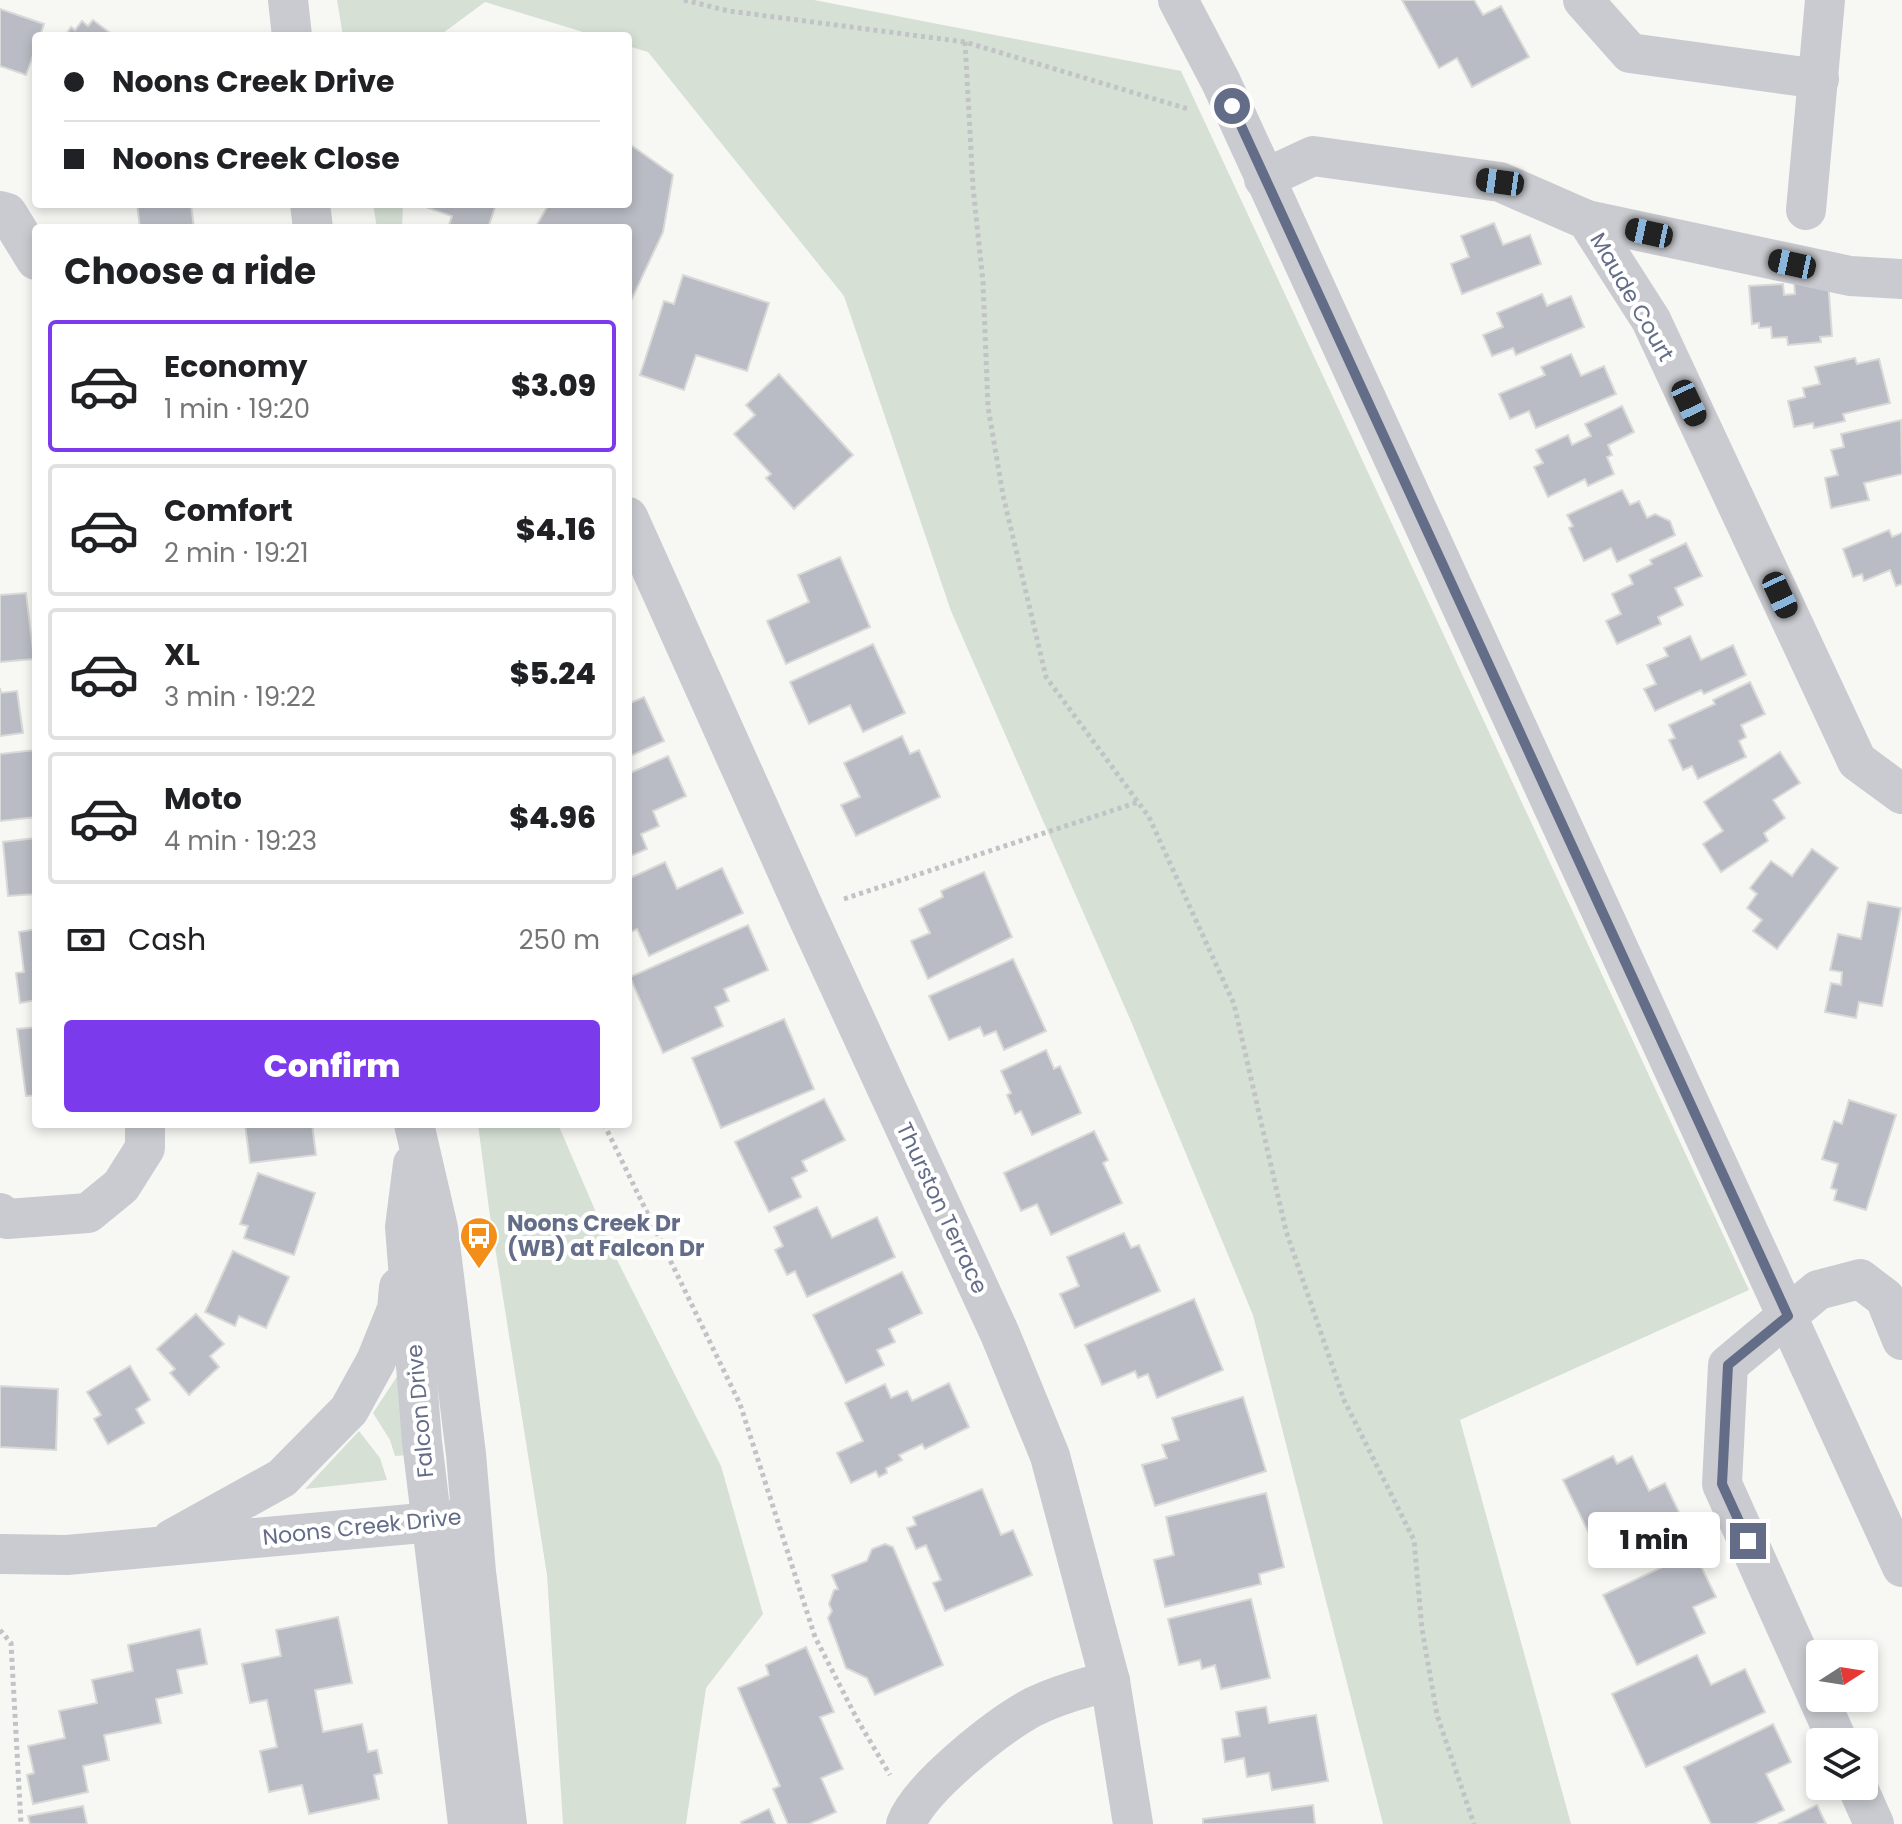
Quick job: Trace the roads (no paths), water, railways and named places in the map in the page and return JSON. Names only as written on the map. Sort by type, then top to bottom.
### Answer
[{"type":"street","points":[[288,0],[292,32]]},
{"type":"street","points":[[1178,0],[1221,82],[1788,1316],[1891,1518],[1902,1567]]},
{"type":"street","points":[[1583,0],[1630,53],[1819,79]]},
{"type":"street","points":[[1806,210],[1825,0]]},
{"type":"street","name":"Maude Court","points":[[1264,179],[1313,156],[1500,182],[1587,220],[1651,320],[1857,761],[1902,794]]},
{"type":"street","points":[[0,211],[7,213],[32,254]]},
{"type":"street","points":[[1587,220],[1850,276],[1902,279]]},
{"type":"street","name":"Thurston Terrace","points":[[632,526],[1000,1334],[1050,1456],[1110,1681],[1133,1824]]},
{"type":"street","points":[[0,1213],[7,1219],[88,1213],[121,1186],[145,1148],[145,1128]]},
{"type":"street","name":"Falcon Drive","points":[[415,1132],[405,1227],[422,1442],[468,1824]]},
{"type":"street","name":"Noons Creek Drive","points":[[0,1554],[67,1555],[471,1519],[438,1228],[415,1132]]},
{"type":"street","points":[[159,1546],[282,1478],[349,1410],[376,1361],[397,1309],[405,1227]]},
{"type":"street","points":[[1832,1728],[1722,1484],[1728,1365],[1818,1290],[1860,1279],[1885,1298],[1902,1340]]},
{"type":"street","points":[[471,1519],[507,1824]]},
{"type":"street","points":[[908,1817],[963,1757],[1031,1708],[1110,1681]]},
{"type":"street","points":[[1863,1800],[1874,1824]]},
{"type":"place","name":"Noons Creek Dr (WB) at Falcon Dr","points":[[479,1270]]}]
